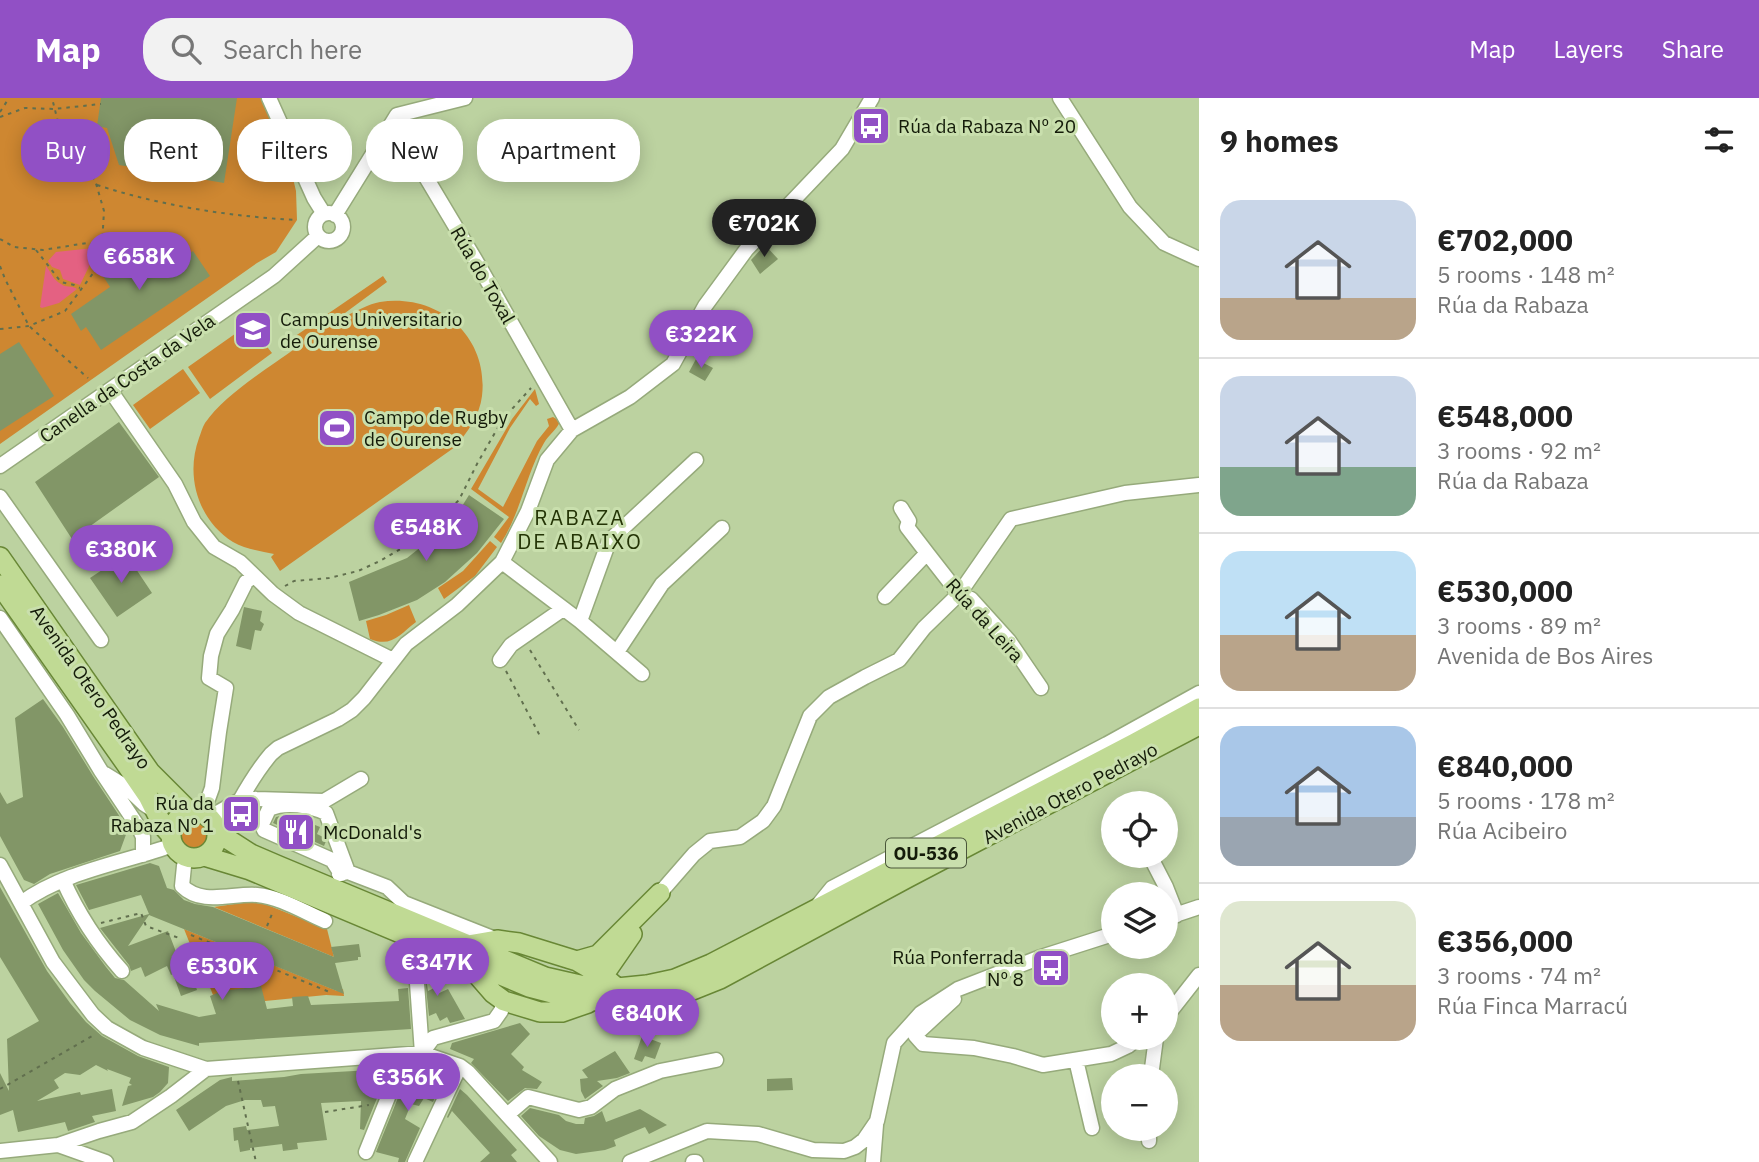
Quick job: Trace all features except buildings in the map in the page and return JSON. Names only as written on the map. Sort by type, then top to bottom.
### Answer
[{"type":"main road","name":"Avenida Otero Pedrayo","points":[[0,557],[150,772],[226,838],[251,854],[466,952]]},
{"type":"main road","name":"Avenida Otero Pedrayo","points":[[0,585],[126,764],[163,826],[184,848],[216,861],[250,870],[466,952],[497,957],[529,987],[565,989],[610,982],[649,993],[680,995],[720,979],[1199,725]]},
{"type":"main road","name":"Avenida Otero Pedrayo","points":[[565,989],[595,1001],[626,1003],[649,993],[814,911],[1199,708]]},
{"type":"main road","points":[[179,816],[207,821],[214,847],[184,848],[175,820],[179,816]]},
{"type":"main road","points":[[578,961],[598,955],[660,893]]},
{"type":"main road","points":[[466,952],[497,957],[519,943],[578,961],[610,982],[660,893]]},
{"type":"main road","points":[[466,952],[499,997],[540,1012],[562,1012],[595,1001]]},
{"type":"main road","points":[[540,1012],[565,989],[569,973],[554,954]]},
{"type":"main road","points":[[497,957],[499,997]]},
{"type":"street","points":[[269,98],[314,198],[330,215],[339,218],[343,226],[341,234],[334,240],[325,241],[315,230],[318,218],[330,215],[366,162]]},
{"type":"street","points":[[395,119],[397,115],[465,98]]},
{"type":"street","points":[[207,821],[241,798],[278,748],[352,710],[406,644],[457,605],[502,562],[528,511],[547,460],[572,430],[630,397],[673,364],[705,306],[746,250],[842,149],[872,98]]},
{"type":"street","points":[[1060,98],[1129,207],[1164,243],[1199,259]]},
{"type":"street","name":"Rúa do Toxal","points":[[429,182],[572,430]]},
{"type":"street","name":"Canella da Costa da Vela","points":[[0,466],[275,276],[318,236]]},
{"type":"street","points":[[110,390],[175,484],[194,522],[214,547],[240,562],[273,594],[299,613],[393,660]]},
{"type":"street","points":[[580,621],[609,541],[696,460]]},
{"type":"street","points":[[660,893],[694,854],[710,841],[740,837],[763,821],[774,806],[810,716],[829,697],[899,660],[924,628],[959,594],[1011,519],[1125,493],[1199,485]]},
{"type":"street","points":[[0,497],[101,640]]},
{"type":"street","name":"Rúa da Leira","points":[[901,508],[909,521],[907,527],[927,553],[959,594],[971,599],[1009,640],[1041,688]]},
{"type":"street","points":[[617,652],[662,584],[722,528]]},
{"type":"street","points":[[885,597],[927,553]]},
{"type":"street","points":[[502,562],[580,621],[642,674]]},
{"type":"street","points":[[207,821],[226,688],[209,678],[211,656],[217,634],[246,582],[253,576]]},
{"type":"street","points":[[500,660],[511,645],[563,609]]},
{"type":"street","name":"Avenida Otero Pedrayo","points":[[0,618],[139,828],[143,837],[143,855]]},
{"type":"street","points":[[814,911],[832,888],[1119,738],[1199,693]]},
{"type":"street","name":"Avenida Otero Pedrayo","points":[[101,771],[127,787],[144,804],[156,811]]},
{"type":"street","points":[[241,798],[324,801],[361,779]]},
{"type":"street","points":[[345,873],[326,813],[311,807],[276,806],[270,809],[262,824],[264,830],[332,860],[345,873],[387,887],[404,903],[497,957]]},
{"type":"street","points":[[21,903],[33,894],[63,880],[143,855],[184,848],[182,886],[188,893],[206,897],[257,895],[278,900],[324,921]]},
{"type":"street","points":[[0,865],[7,890],[21,903],[53,962],[93,1015],[107,1028],[143,1048],[206,1069],[422,1053],[460,1066],[468,1072],[551,1162]]},
{"type":"street","points":[[313,880],[345,873]]},
{"type":"street","points":[[63,880],[87,927],[122,971]]},
{"type":"street","points":[[1178,914],[1199,908]]},
{"type":"street","points":[[873,1162],[877,1121],[894,1042],[920,1013],[963,987],[1101,938]]},
{"type":"street","points":[[1178,1002],[1199,975]]},
{"type":"street","points":[[417,983],[422,1053]]},
{"type":"street","points":[[963,987],[956,997],[915,1035],[923,1044],[974,1048],[1043,1065],[1111,1054],[1120,1050]]},
{"type":"street","points":[[422,1053],[433,1038],[494,1021],[501,1011],[499,997]]},
{"type":"street","points":[[366,1152],[405,1055]]},
{"type":"street","points":[[507,1115],[528,1097],[579,1110],[591,1107],[615,1089],[660,1071],[716,1059]]},
{"type":"street","points":[[1076,1060],[1092,1129]]},
{"type":"street","points":[[415,1162],[460,1066]]},
{"type":"street","points":[[0,1151],[58,1145],[138,1119],[206,1069]]},
{"type":"street","points":[[813,1150],[844,1151],[855,1147],[864,1140],[877,1121]]},
{"type":"street","points":[[630,1162],[707,1131],[758,1134],[850,1162]]},
{"type":"street","points":[[58,1145],[106,1162]]},
{"type":"path","points":[[0,112],[9,98]]},
{"type":"path","points":[[0,329],[29,326],[65,311],[94,272],[102,245],[104,211],[95,180],[71,149],[59,126],[52,98]]},
{"type":"path","points":[[0,117],[25,108],[54,109],[101,104]]},
{"type":"path","points":[[96,185],[186,208],[295,220]]},
{"type":"path","points":[[0,239],[14,247],[43,250],[87,243],[132,254]]},
{"type":"path","points":[[35,249],[59,280],[81,289]]},
{"type":"path","points":[[0,266],[29,326],[88,378]]},
{"type":"path","points":[[273,594],[294,582],[358,571],[419,538],[459,500],[503,419],[542,378]]},
{"type":"path","points":[[522,638],[579,730]]},
{"type":"path","points":[[500,660],[540,736]]},
{"type":"path","points":[[267,926],[278,900]]},
{"type":"path","points":[[87,927],[141,912],[146,926],[179,938]]},
{"type":"path","points":[[191,935],[332,993]]},
{"type":"path","points":[[0,1089],[107,1028]]},
{"type":"path","points":[[235,1066],[256,1162]]},
{"type":"path","points":[[325,1112],[386,1103]]},
{"type":"shaded area","points":[[0,98],[261,98],[271,119],[237,119],[237,182],[294,182],[297,220],[276,252],[0,444]]},
{"type":"shaded area","points":[[93,248],[96,252],[80,285],[63,279],[60,270],[52,267],[48,261],[56,252]]},
{"type":"shaded area","points":[[46,266],[58,282],[77,289],[59,303],[42,308],[40,307]]},
{"type":"shaded area","points":[[383,276],[387,282],[345,313],[346,316],[376,303],[401,301],[421,304],[440,312],[455,323],[468,338],[477,355],[482,374],[479,410],[455,447],[280,571],[271,557],[274,554],[233,542],[211,522],[203,509],[194,482],[193,467],[199,438],[205,423],[223,402],[296,348],[291,339]]},
{"type":"shaded area","points":[[249,324],[272,353],[210,399],[188,367]]},
{"type":"shaded area","points":[[183,369],[200,393],[150,429],[133,405]]},
{"type":"shaded area","points":[[535,389],[539,404],[536,406],[530,399],[510,428],[478,489],[503,507],[537,441],[549,426],[547,419],[553,417],[560,421],[532,467],[514,519],[501,543],[494,537],[509,517],[471,489],[512,419]]},
{"type":"shaded area","points":[[490,541],[497,547],[475,576],[444,599],[438,588],[463,571]]},
{"type":"shaded area","points":[[409,605],[416,622],[390,641],[370,639],[366,621]]},
{"type":"shaded area","points":[[194,821],[204,825],[208,835],[204,845],[194,849],[184,845],[180,835],[184,825]]},
{"type":"shaded area","points":[[248,902],[265,904],[327,929],[334,957],[214,907]]},
{"type":"shaded area","points":[[184,929],[337,991],[343,989],[344,996],[326,995],[265,1001],[213,995],[193,944],[190,944]]},
{"type":"place","name":"Rúa da Rabaza Nº 20","points":[[871,126]]},
{"type":"place","name":"Campus Universitario de Ourense","points":[[253,330]]},
{"type":"place","name":"Campo de Rugby de Ourense","points":[[337,428]]},
{"type":"place","name":"Rúa da Rabaza Nº 1","points":[[241,814]]},
{"type":"place","name":"McDonald's","points":[[296,832]]},
{"type":"place","name":"Rúa Ponferrada Nº 8","points":[[1051,968]]},
{"type":"district","name":"RABAZA DE ABAIXO","points":[[580,529]]}]
